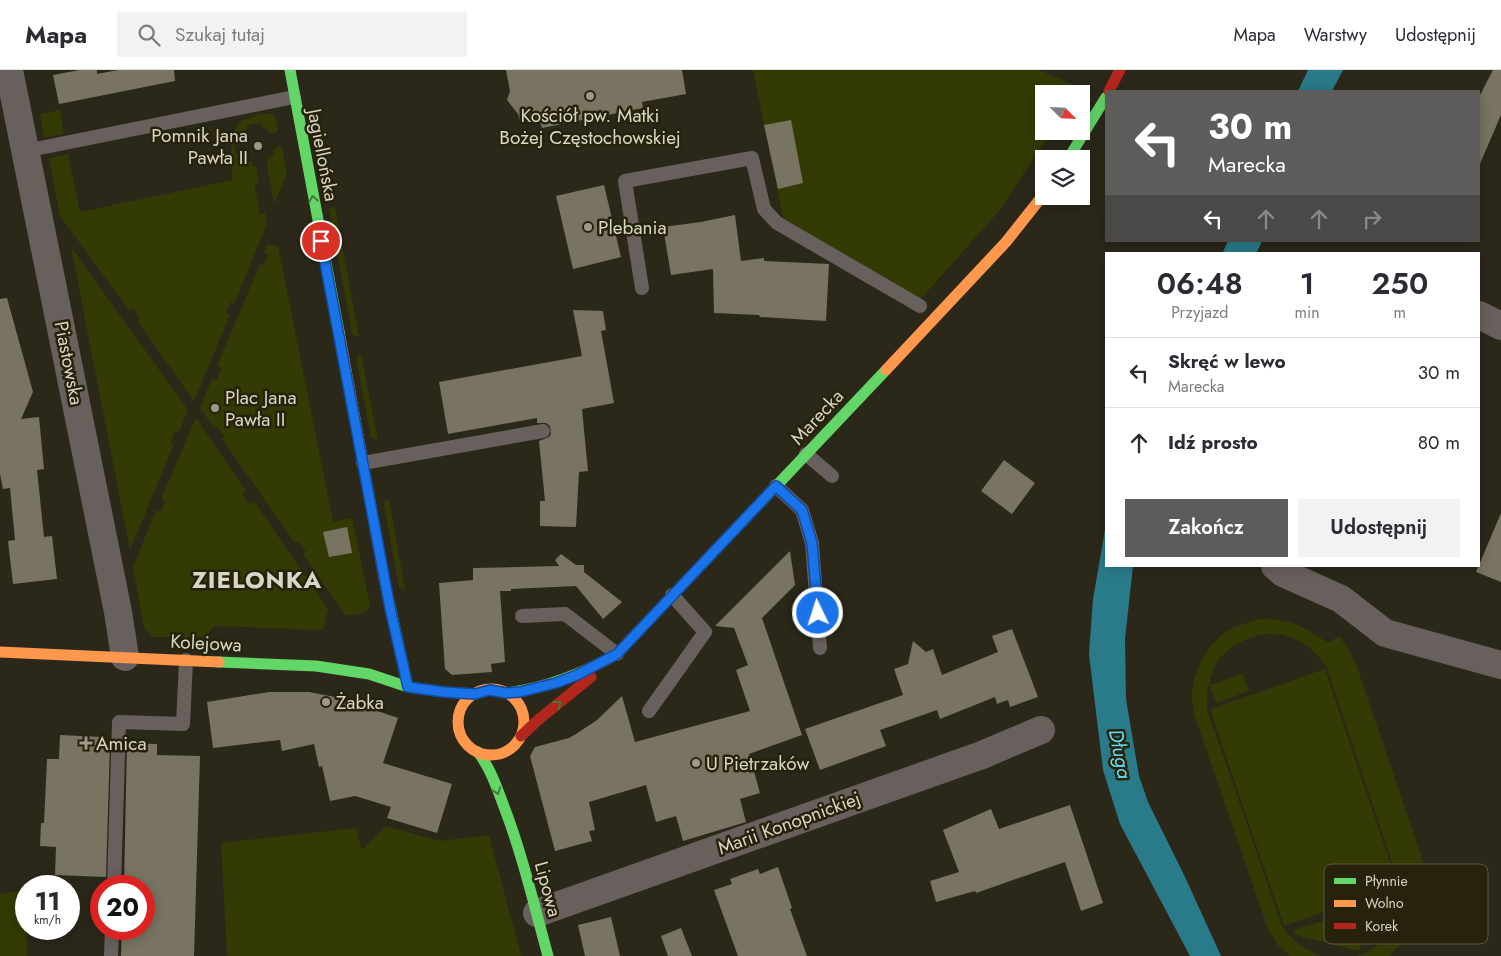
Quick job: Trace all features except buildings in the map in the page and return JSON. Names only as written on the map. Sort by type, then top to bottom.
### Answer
[{"type":"street","name":"Piastowska","points":[[9,70],[112,582],[125,657]]},
{"type":"street","name":"Jagiellońska","points":[[290,70],[390,608],[408,687]]},
{"type":"street","points":[[1110,90],[1120,70]]},
{"type":"street","points":[[1074,150],[1105,99]]},
{"type":"street","name":"Marecka","points":[[521,736],[529,727],[614,656],[999,249],[1035,205]]},
{"type":"street","points":[[1480,316],[1501,326]]},
{"type":"street","points":[[1276,567],[1283,573],[1341,599],[1385,633],[1501,665]]},
{"type":"street","name":"Kolejowa","points":[[0,652],[333,668],[369,674],[408,687],[475,694]]},
{"type":"street","name":"Marecka","points":[[506,693],[556,683],[577,675],[614,656]]},
{"type":"street","name":"Kolejowa","points":[[408,687],[434,703]]},
{"type":"street","points":[[490,690],[506,693],[519,704],[522,712],[524,720],[521,736],[511,748],[503,753],[486,755],[478,752],[464,741],[460,733],[458,724],[462,707],[475,694],[490,690]]},
{"type":"street","points":[[448,714],[458,724]]},
{"type":"street","name":"Marii Konopnickiej","points":[[536,913],[982,755],[1041,730]]},
{"type":"street","points":[[509,765],[511,748]]},
{"type":"street","name":"Lipowa","points":[[478,752],[489,768],[514,831],[548,956]]},
{"type":"street","name":"Lipowa","points":[[510,792],[514,831]]},
{"type":"lane","points":[[25,151],[294,97]]},
{"type":"lane","points":[[642,288],[625,181],[752,158],[764,209],[777,223],[920,306]]},
{"type":"lane","points":[[363,463],[543,431]]},
{"type":"lane","points":[[806,454],[832,476]]},
{"type":"lane","points":[[776,486],[802,510],[812,543],[820,648]]},
{"type":"lane","points":[[650,711],[705,632],[672,595]]},
{"type":"lane","points":[[522,616],[565,614],[614,656]]},
{"type":"lane","points":[[114,875],[119,722],[182,724],[186,660]]},
{"type":"lane","points":[[112,940],[112,956]]},
{"type":"green space","points":[[753,70],[1039,70],[1074,85],[1035,85],[1035,140],[1046,140],[1039,150],[1035,150],[1035,157],[999,211],[919,301],[784,222]]},
{"type":"green space","points":[[60,110],[64,134],[44,137],[40,114]]},
{"type":"green space","points":[[268,113],[275,116],[278,131],[274,134],[260,124],[252,124],[248,126],[245,133],[240,134],[241,139],[236,142],[234,149],[238,156],[244,158],[245,162],[252,162],[252,165],[256,167],[259,183],[254,184],[260,214],[265,213],[267,224],[234,304],[230,302],[226,313],[230,315],[194,401],[137,321],[140,318],[133,308],[129,310],[60,216],[49,158],[68,154],[80,212],[232,180],[231,148],[237,126],[248,118]]},
{"type":"green space","points":[[278,145],[282,148],[287,174],[274,204],[267,165],[269,157],[274,156],[273,151]]},
{"type":"green space","points":[[335,207],[359,337],[352,334],[329,208]]},
{"type":"green space","points":[[267,245],[278,246],[333,522],[352,518],[370,605],[368,609],[359,614],[345,615],[303,554],[306,552],[299,541],[295,543],[222,439],[225,437],[217,426],[214,428],[200,408],[212,378],[217,380],[222,368],[217,366],[260,264],[264,265],[269,255],[264,253]]},
{"type":"green space","points":[[71,247],[188,410],[179,432],[175,431],[171,442],[174,444],[130,550]]},
{"type":"green space","points":[[361,354],[378,440],[371,438],[356,358]]},
{"type":"green space","points":[[196,418],[246,491],[242,494],[250,504],[254,501],[328,609],[323,630],[215,626],[204,637],[153,637],[144,628],[133,567],[156,510],[161,512],[165,502],[161,499]]},
{"type":"green space","points":[[389,500],[405,589],[399,587],[384,505],[385,501]]},
{"type":"green space","points":[[1261,619],[1280,620],[1312,632],[1328,643],[1339,636],[1356,664],[1424,864],[1392,864],[1327,669],[1312,650],[1292,638],[1269,634],[1242,642],[1229,650],[1220,658],[1211,676],[1207,709],[1282,926],[1299,944],[1320,956],[1290,956],[1278,945],[1268,929],[1194,714],[1193,688],[1198,668],[1203,658],[1215,641],[1223,634],[1242,624]]},
{"type":"green space","points":[[1325,669],[1391,864],[1324,864],[1324,912],[1284,926],[1210,709]]},
{"type":"green space","points":[[1243,674],[1249,691],[1216,703],[1210,685]]},
{"type":"green space","points":[[386,826],[439,841],[489,835],[521,956],[227,956],[221,843],[356,828],[362,850]]},
{"type":"green space","points":[[15,892],[15,940],[27,940],[27,956],[0,956],[0,894]]},
{"type":"green space","points":[[1324,921],[1324,942],[1295,935],[1294,930]]},
{"type":"green space","points":[[1331,944],[1361,944],[1359,951]]},
{"type":"green space","points":[[1379,944],[1401,944],[1389,956],[1356,956],[1368,952]]},
{"type":"water","points":[[1308,70],[1343,70],[1333,90],[1298,90]]},
{"type":"water","points":[[1228,242],[1262,242],[1257,252],[1223,252]]},
{"type":"water","name":"Długa","points":[[1105,530],[1105,567],[1133,567],[1125,639],[1126,699],[1139,776],[1148,802],[1221,956],[1190,956],[1120,824],[1103,770],[1089,654],[1093,599]]},
{"type":"traffic: fast","points":[[290,70],[339,332]]},
{"type":"traffic: fast","points":[[1074,150],[1105,99]]},
{"type":"traffic: fast","points":[[506,693],[549,684],[591,668],[617,654],[886,370]]},
{"type":"traffic: fast","points":[[386,588],[408,687]]},
{"type":"traffic: fast","points":[[219,662],[316,666],[369,674],[408,687],[475,694]]},
{"type":"traffic: fast","points":[[478,752],[492,777],[510,823],[548,956]]},
{"type":"traffic: slow","points":[[886,370],[1006,242],[1035,205]]},
{"type":"traffic: slow","points":[[339,332],[386,588]]},
{"type":"traffic: slow","points":[[0,652],[219,662]]},
{"type":"traffic: slow","points":[[491,689],[503,692],[514,699],[521,710],[524,722],[521,734],[514,745],[503,752],[491,755],[479,752],[468,745],[461,734],[458,722],[461,710],[468,699],[479,692],[491,689]]},
{"type":"traffic: jam","points":[[1110,90],[1120,70]]},
{"type":"traffic: jam","points":[[521,736],[591,677]]},
{"type":"place","name":"Kościół pw. Matki Bożej Częstochowskiej","points":[[590,96]]},
{"type":"place","name":"Pomnik Jana Pawła II","points":[[258,146]]},
{"type":"place","name":"Plebania","points":[[588,227]]},
{"type":"place","name":"Plac Jana Pawła II","points":[[215,408]]},
{"type":"place","name":"Żabka","points":[[326,702]]},
{"type":"place","name":"Amica","points":[[86,743]]},
{"type":"place","name":"U Pietrzaków","points":[[696,763]]},
{"type":"district","name":"ZIELONKA","points":[[257,579]]},
{"type":"route","points":[[321,241],[390,608],[408,687],[475,694],[490,690],[506,693],[556,683],[594,667],[617,654],[776,486],[802,510],[812,543],[818,613]]}]
